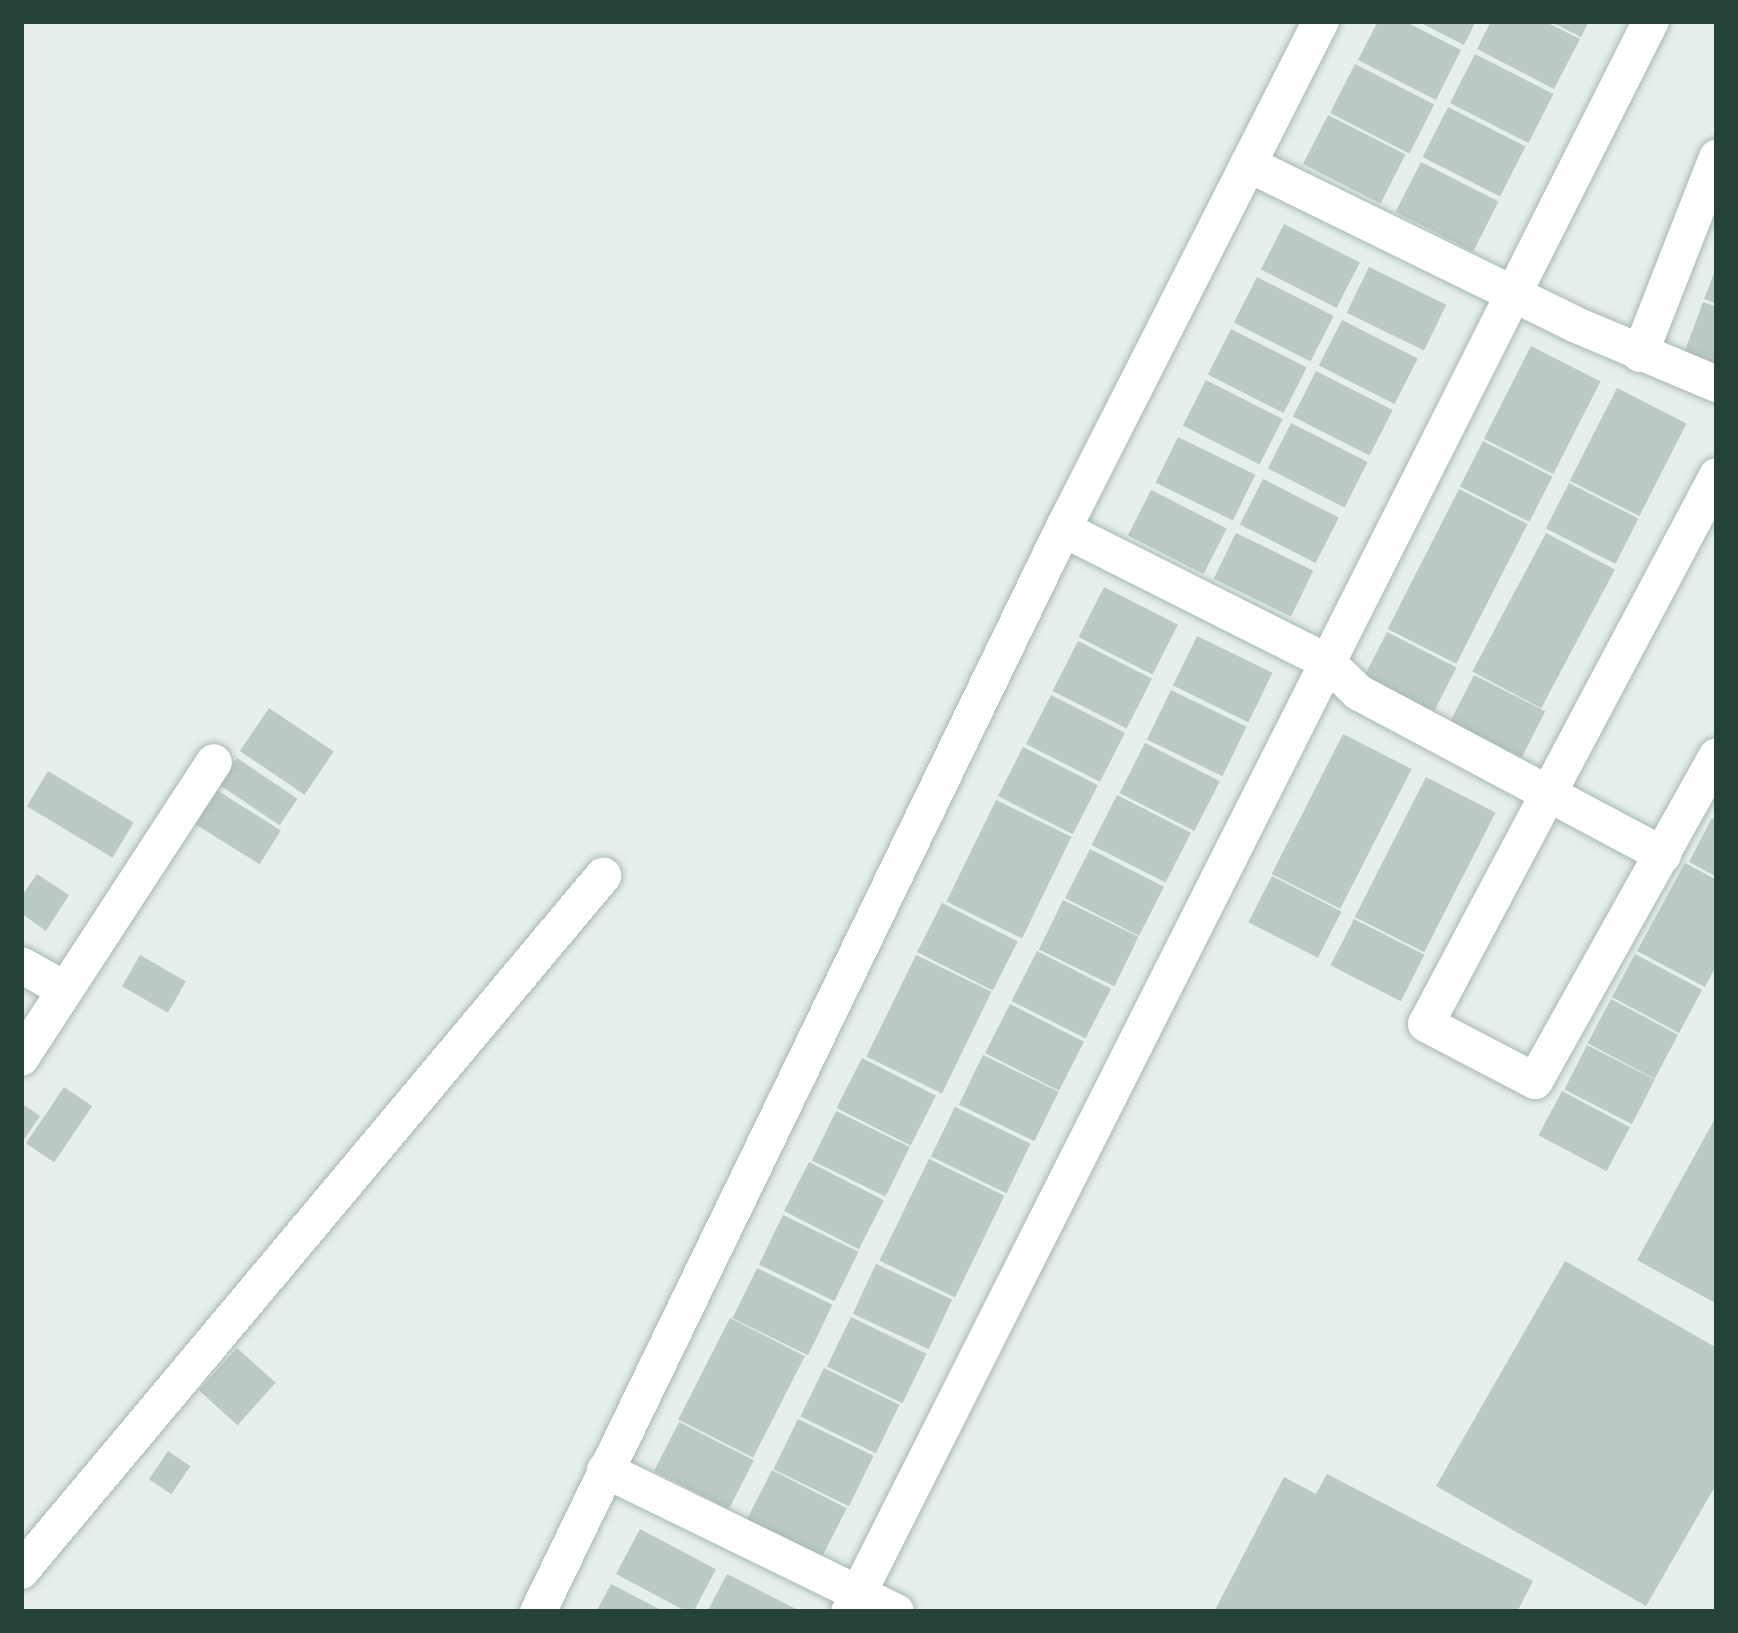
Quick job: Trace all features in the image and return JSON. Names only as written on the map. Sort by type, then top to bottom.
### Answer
[{"type":"street","points":[[538,1612],[1063,529],[1322,21]]},
{"type":"street","points":[[854,1603],[1651,21]]},
{"type":"street","points":[[1640,354],[1717,158]]},
{"type":"street","points":[[1249,164],[1512,294],[1717,384]]},
{"type":"street","points":[[1717,476],[1426,1024],[1535,1081],[1717,756]]},
{"type":"street","points":[[1063,529],[1327,662],[1358,692],[1663,856]]},
{"type":"street","points":[[21,1058],[62,988],[214,762]]},
{"type":"street","points":[[21,1571],[604,876]]},
{"type":"street","points":[[21,965],[62,988]]},
{"type":"street","points":[[605,1470],[854,1603],[896,1612]]},
{"type":"building","points":[[1378,21],[1404,21],[1461,50],[1436,100],[1358,60]]},
{"type":"building","points":[[1417,21],[1476,21],[1464,45]]},
{"type":"building","points":[[1491,21],[1544,21],[1580,39],[1554,89],[1477,49]]},
{"type":"building","points":[[1549,21],[1589,21],[1581,37]]},
{"type":"building","points":[[1475,54],[1553,94],[1528,143],[1450,103]]},
{"type":"building","points":[[1355,64],[1434,104],[1409,153],[1330,113]]},
{"type":"building","points":[[1448,107],[1526,146],[1500,196],[1423,157]]},
{"type":"building","points":[[1328,115],[1406,154],[1381,204],[1303,164]]},
{"type":"building","points":[[1421,162],[1499,201],[1473,251],[1396,212]]},
{"type":"building","points":[[1284,224],[1360,263],[1337,308],[1261,269]]},
{"type":"building","points":[[1717,266],[1717,304],[1704,299]]},
{"type":"building","points":[[1369,267],[1446,305],[1424,351],[1347,313]]},
{"type":"building","points":[[1257,277],[1334,316],[1310,361],[1234,322]]},
{"type":"building","points":[[1703,302],[1717,307],[1717,369],[1683,356]]},
{"type":"building","points":[[1342,320],[1418,359],[1395,404],[1319,365]]},
{"type":"building","points":[[1231,329],[1307,368],[1284,413],[1208,374]]},
{"type":"building","points":[[1531,346],[1600,381],[1553,474],[1484,439]]},
{"type":"building","points":[[1316,371],[1393,410],[1369,455],[1293,416]]},
{"type":"building","points":[[1206,380],[1283,419],[1259,464],[1183,425]]},
{"type":"building","points":[[1617,388],[1686,423],[1639,516],[1570,481]]},
{"type":"building","points":[[1291,423],[1368,462],[1344,507],[1268,468]]},
{"type":"building","points":[[1178,437],[1255,475],[1233,521],[1156,483]]},
{"type":"building","points":[[1483,441],[1552,476],[1529,522],[1460,486]]},
{"type":"building","points":[[1263,479],[1339,518],[1316,563],[1240,524]]},
{"type":"building","points":[[1569,483],[1638,518],[1615,564],[1546,528]]},
{"type":"building","points":[[1459,489],[1528,524],[1456,664],[1388,629]]},
{"type":"building","points":[[1151,490],[1227,529],[1204,574],[1128,535]]},
{"type":"building","points":[[1236,533],[1313,571],[1291,617],[1214,579]]},
{"type":"building","points":[[1546,533],[1615,570],[1541,708],[1472,672]]},
{"type":"building","points":[[1104,587],[1178,625],[1153,675],[1079,637]]},
{"type":"building","points":[[1387,632],[1456,667],[1433,713],[1364,677]]},
{"type":"building","points":[[1197,636],[1272,673],[1248,722],[1173,685]]},
{"type":"building","points":[[1078,641],[1152,679],[1127,729],[1053,691]]},
{"type":"building","points":[[1474,675],[1545,711],[1522,758],[1450,721]]},
{"type":"building","points":[[1171,690],[1246,727],[1222,776],[1147,739]]},
{"type":"building","points":[[1051,695],[1125,733],[1100,782],[1026,744]]},
{"type":"building","points":[[269,708],[334,752],[305,795],[240,751]]},
{"type":"building","points":[[1343,734],[1412,769],[1340,909],[1272,874]]},
{"type":"building","points":[[1145,743],[1220,781],[1194,831],[1120,793]]},
{"type":"building","points":[[1023,747],[1098,785],[1073,834],[998,796]]},
{"type":"building","points":[[237,758],[298,799],[280,825],[219,785]]},
{"type":"building","points":[[48,771],[134,823],[113,858],[27,806]]},
{"type":"building","points":[[1426,777],[1495,812],[1424,952],[1355,917]]},
{"type":"building","points":[[213,788],[281,830],[260,864],[192,822]]},
{"type":"building","points":[[1117,795],[1191,833],[1166,883],[1092,845]]},
{"type":"building","points":[[996,800],[1071,837],[1022,938],[946,902]]},
{"type":"building","points":[[1712,818],[1717,821],[1717,877],[1689,862]]},
{"type":"building","points":[[1090,849],[1164,887],[1139,936],[1065,898]]},
{"type":"building","points":[[1685,863],[1717,880],[1717,964],[1705,987],[1637,951]]},
{"type":"building","points":[[37,874],[69,895],[46,931],[21,913],[21,897]]},
{"type":"building","points":[[1272,876],[1341,911],[1318,958],[1248,922]]},
{"type":"building","points":[[1063,900],[1138,937],[1114,986],[1039,949]]},
{"type":"building","points":[[942,903],[1018,942],[993,991],[917,952]]},
{"type":"building","points":[[1354,919],[1424,955],[1401,1001],[1330,965]]},
{"type":"building","points":[[1037,951],[1111,989],[1086,1039],[1012,1001]]},
{"type":"building","points":[[1635,954],[1702,990],[1679,1033],[1612,997]]},
{"type":"building","points":[[140,955],[186,982],[168,1013],[122,986]]},
{"type":"building","points":[[916,955],[991,992],[942,1093],[866,1057]]},
{"type":"building","points":[[1611,999],[1678,1035],[1655,1079],[1588,1043]]},
{"type":"building","points":[[1010,1004],[1084,1042],[1059,1091],[985,1053]]},
{"type":"building","points":[[1587,1045],[1655,1080],[1632,1124],[1564,1090]]},
{"type":"building","points":[[983,1055],[1058,1092],[1034,1141],[959,1104]]},
{"type":"building","points":[[862,1058],[936,1096],[911,1146],[837,1108]]},
{"type":"building","points":[[64,1087],[92,1106],[54,1162],[26,1143]]},
{"type":"building","points":[[1562,1091],[1630,1127],[1607,1171],[1539,1135]]},
{"type":"building","points":[[21,1103],[40,1116],[21,1144]]},
{"type":"building","points":[[955,1107],[1030,1144],[1006,1193],[931,1156]]},
{"type":"building","points":[[836,1111],[910,1147],[886,1196],[812,1160]]},
{"type":"building","points":[[1717,1115],[1717,1304],[1637,1260]]},
{"type":"building","points":[[929,1159],[1004,1196],[955,1297],[879,1261]]},
{"type":"building","points":[[809,1162],[884,1200],[859,1249],[784,1211]]},
{"type":"building","points":[[783,1215],[858,1252],[834,1301],[759,1264]]},
{"type":"building","points":[[1565,1261],[1717,1348],[1717,1483],[1646,1606],[1436,1486]]},
{"type":"building","points":[[876,1264],[952,1299],[929,1349],[853,1314]]},
{"type":"building","points":[[757,1268],[832,1305],[808,1355],[732,1318]]},
{"type":"building","points":[[851,1317],[926,1354],[902,1403],[827,1366]]},
{"type":"building","points":[[730,1318],[805,1356],[753,1458],[678,1420]]},
{"type":"building","points":[[237,1348],[276,1383],[238,1425],[199,1390]]},
{"type":"building","points":[[824,1368],[899,1405],[876,1453],[800,1417]]},
{"type":"building","points":[[798,1419],[873,1456],[849,1506],[773,1469]]},
{"type":"building","points":[[679,1422],[754,1460],[729,1509],[654,1471]]},
{"type":"building","points":[[168,1451],[190,1466],[171,1494],[149,1479]]},
{"type":"building","points":[[772,1470],[847,1508],[821,1558],[747,1520]]},
{"type":"building","points":[[1327,1474],[1533,1581],[1517,1612],[1214,1612],[1284,1477],[1316,1494]]},
{"type":"building","points":[[640,1529],[716,1569],[693,1612],[616,1574]]},
{"type":"building","points":[[727,1574],[802,1612],[707,1612]]},
{"type":"building","points":[[611,1584],[665,1612],[596,1612]]}]
